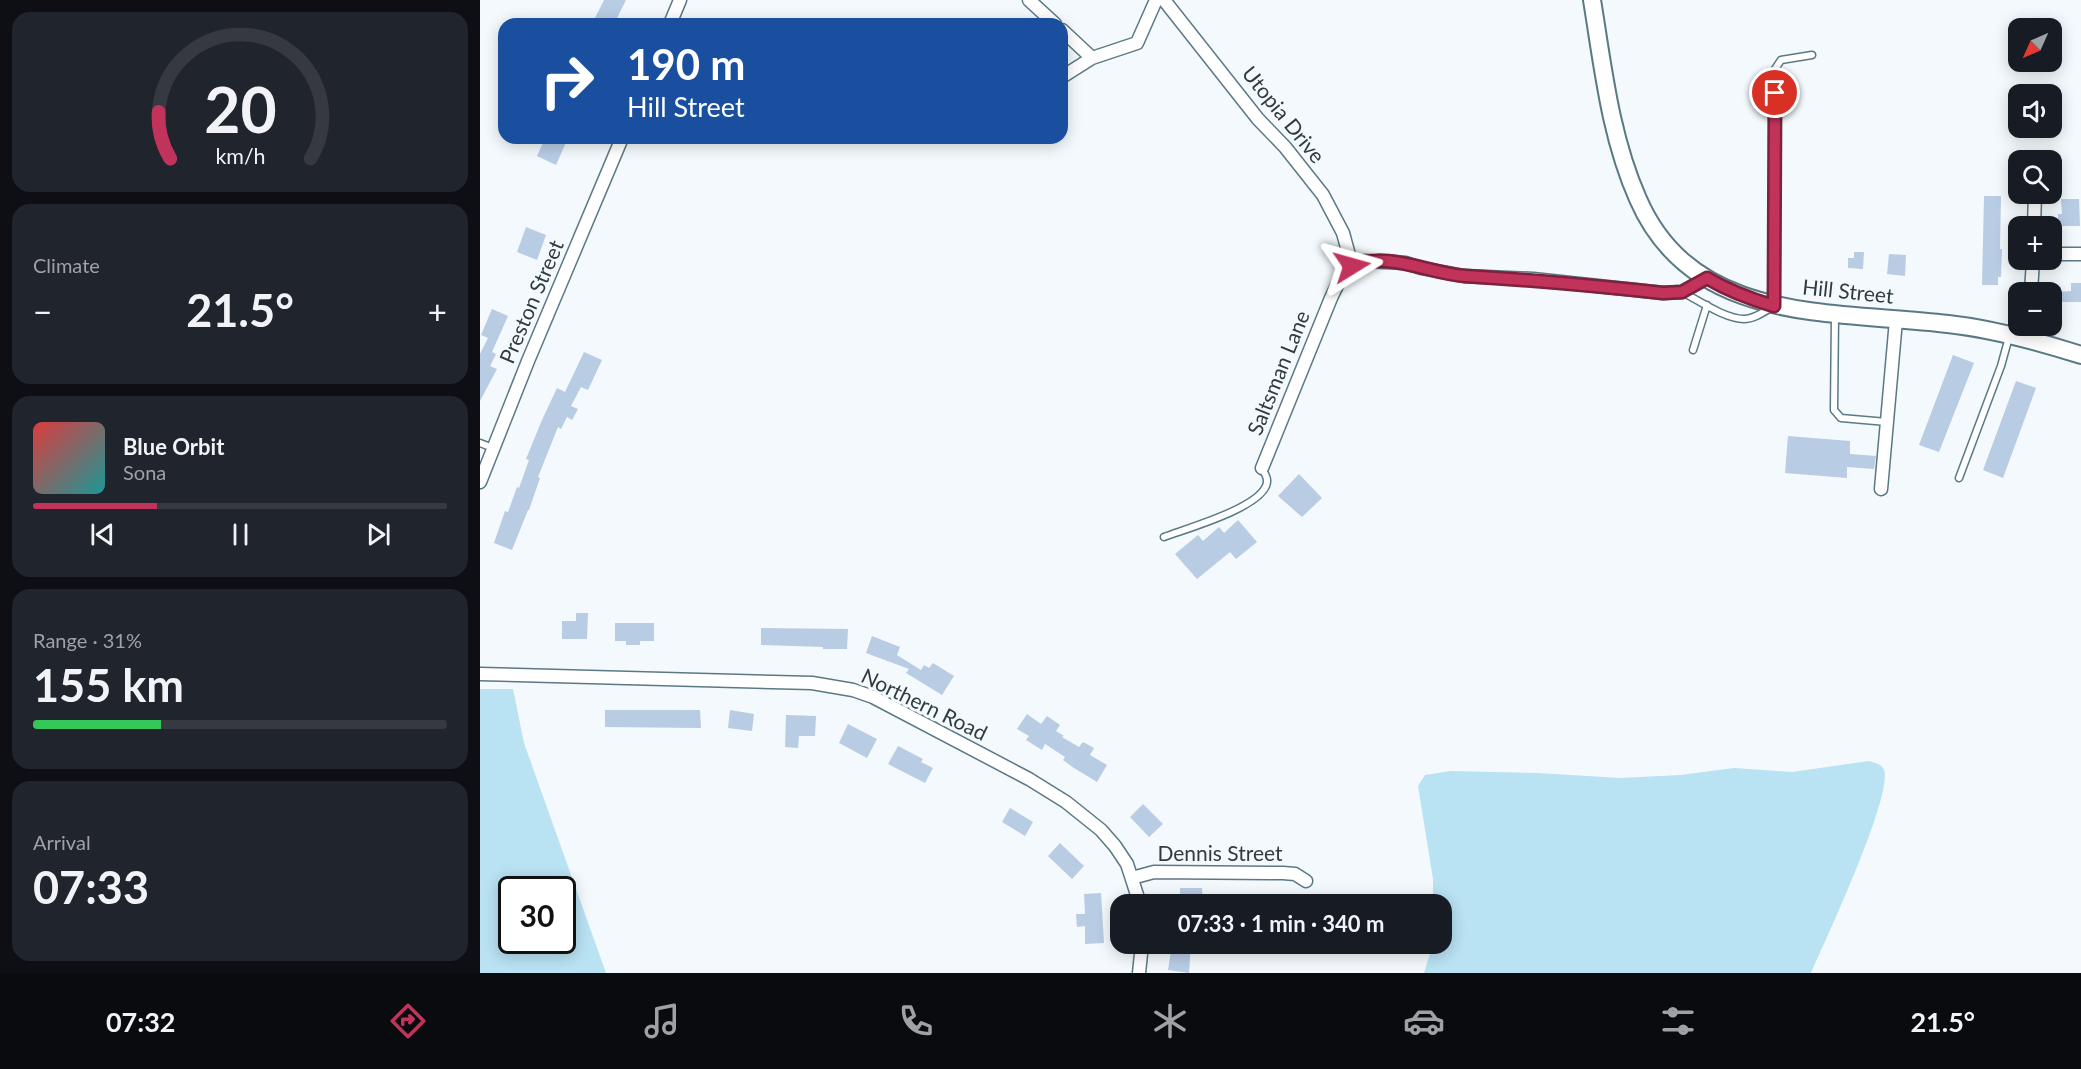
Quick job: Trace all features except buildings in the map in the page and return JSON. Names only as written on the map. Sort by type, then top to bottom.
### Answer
[{"type":"street","points":[[672,18],[680,0]]},
{"type":"street","points":[[1029,0],[1048,18]]},
{"type":"street","points":[[1068,73],[1092,58],[1137,43],[1156,0]]},
{"type":"street","name":"Utopia Drive","points":[[1164,0],[1323,195],[1343,233],[1352,266]]},
{"type":"street","name":"Hill Street","points":[[1592,0],[1613,121],[1635,193],[1652,225],[1685,263],[1734,293],[1774,306],[1835,315],[1951,324],[2008,334]]},
{"type":"street","points":[[1068,36],[1092,58]]},
{"type":"street","name":"Preston Street","points":[[480,482],[620,144]]},
{"type":"street","points":[[2062,254],[2081,254]]},
{"type":"street","points":[[1352,266],[1364,261],[1391,261],[1464,276],[1522,278],[1663,293],[1682,292],[1707,278]]},
{"type":"street","name":"Saltsman Lane","points":[[1262,468],[1331,298],[1343,273],[1352,266]]},
{"type":"street","points":[[1881,489],[1896,320]]},
{"type":"street","name":"Hill Street","points":[[2037,336],[2081,355]]},
{"type":"street","name":"Northern Road","points":[[480,674],[812,683],[853,690],[892,706],[1066,802],[1101,830],[1115,846],[1127,864],[1137,894]]},
{"type":"street","name":"Dennis Street","points":[[1132,878],[1154,872],[1283,873],[1294,874],[1306,881]]},
{"type":"street","points":[[1138,973],[1141,954]]},
{"type":"lane","points":[[1682,292],[1733,317],[1744,319],[1757,316],[1774,306],[1775,69],[1781,60],[1812,55]]},
{"type":"lane","points":[[1693,350],[1707,305]]},
{"type":"lane","points":[[1835,315],[1833,410],[1841,418],[1888,422]]},
{"type":"lane","points":[[1959,478],[2001,366],[2009,336]]},
{"type":"lane","points":[[480,442],[493,448]]},
{"type":"lane","points":[[1164,537],[1245,506],[1266,486],[1267,478],[1262,468]]},
{"type":"shaded area","points":[[480,689],[513,689],[524,743],[571,876],[498,876],[498,954],[576,954],[576,889],[606,973],[480,973]]},
{"type":"shaded area","points":[[1869,761],[1880,765],[1884,770],[1884,785],[1869,837],[1811,973],[1424,973],[1430,954],[1452,954],[1452,894],[1433,894],[1433,879],[1418,786],[1425,775],[1451,771],[1620,778],[1681,775],[1734,768],[1792,772]]},
{"type":"route","points":[[1352,266],[1364,261],[1391,261],[1464,276],[1533,279],[1663,293],[1682,292],[1707,278],[1727,290],[1774,306],[1775,93]]}]
